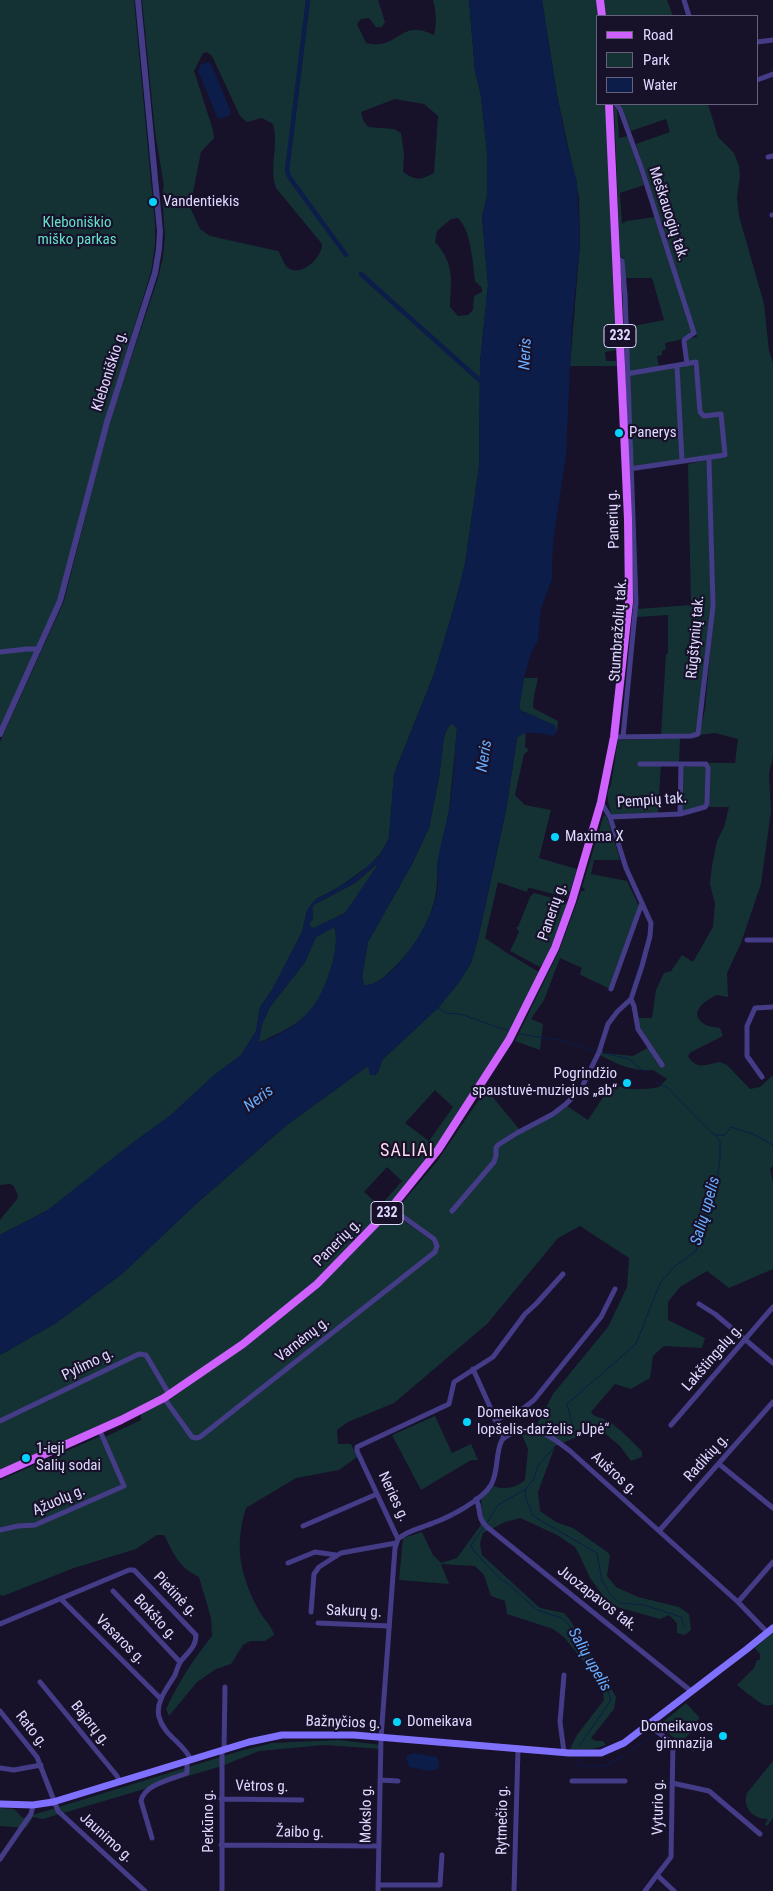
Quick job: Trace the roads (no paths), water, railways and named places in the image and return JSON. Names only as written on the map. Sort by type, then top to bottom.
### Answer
[{"type":"main road","points":[[600,0],[602,15]]},
{"type":"main road","name":"Panerių g.","points":[[0,1474],[100,1430],[166,1396],[243,1344],[345,1257],[391,1208],[450,1134],[499,1057],[524,1013],[555,948],[565,922],[601,802],[618,737],[628,602],[629,469],[609,105]]},
{"type":"main road","name":"Bažnyčios g.","points":[[0,1804],[33,1805],[53,1802],[260,1739],[282,1735],[345,1735],[591,1754],[606,1752],[624,1743],[771,1630]]},
{"type":"street","name":"Kleboniškio g.","points":[[0,734],[40,650],[60,601],[107,422],[155,273],[159,249],[158,215],[138,0]]},
{"type":"street","points":[[684,0],[689,15]]},
{"type":"street","points":[[758,42],[773,40]]},
{"type":"street","points":[[758,80],[773,74]]},
{"type":"street","name":"Meškauogių tak.","points":[[617,105],[620,109],[641,167],[694,333],[685,339],[684,342],[687,364]]},
{"type":"street","points":[[624,374],[696,362],[700,412],[704,416],[721,414],[725,455],[629,469]]},
{"type":"street","points":[[677,366],[682,461]]},
{"type":"street","name":"Rūgštynių tak.","points":[[618,737],[691,736],[698,734],[713,606],[709,458]]},
{"type":"street","points":[[0,652],[27,648],[40,650]]},
{"type":"street","name":"Pempių tak.","points":[[610,817],[680,814],[705,807],[708,800],[708,768],[706,764],[640,764]]},
{"type":"street","points":[[680,814],[682,764]]},
{"type":"street","points":[[452,1211],[494,1162],[495,1150],[498,1145],[553,1114],[577,1093],[599,1052],[608,1024],[617,1012],[631,999],[651,929],[650,918],[626,868],[610,817],[601,802]]},
{"type":"street","points":[[612,989],[642,903]]},
{"type":"street","points":[[747,940],[773,940]]},
{"type":"street","points":[[631,999],[638,1029],[662,1065]]},
{"type":"street","points":[[762,1077],[747,1056],[747,1026],[755,1008],[773,1007]]},
{"type":"street","name":"Varnėnų g.","points":[[166,1396],[192,1437],[200,1437],[434,1252],[437,1246],[434,1238],[391,1208]]},
{"type":"street","name":"Neries g.","points":[[381,1738],[397,1541],[357,1451],[358,1446],[448,1404],[451,1401],[453,1383],[493,1357],[524,1314],[536,1304],[563,1274]]},
{"type":"street","points":[[495,1420],[524,1408],[534,1400],[600,1317],[615,1289]]},
{"type":"street","points":[[699,1304],[715,1314],[773,1363]]},
{"type":"street","name":"Lakštingalų g.","points":[[671,1425],[773,1307]]},
{"type":"street","name":"Pylimo g.","points":[[0,1421],[139,1354],[146,1355],[166,1396]]},
{"type":"street","points":[[311,1612],[314,1574],[319,1567],[336,1555],[350,1550],[397,1541],[402,1535],[441,1520],[476,1499],[492,1484],[500,1443],[504,1438],[473,1369]]},
{"type":"street","name":"Radikių g.","points":[[659,1531],[773,1402]]},
{"type":"street","name":"Aušros g.","points":[[504,1438],[524,1429],[534,1429],[545,1433],[570,1451],[771,1630]]},
{"type":"street","name":"Ąžuolų g.","points":[[0,1530],[18,1526],[35,1526],[124,1486],[100,1430]]},
{"type":"street","points":[[719,1464],[773,1508]]},
{"type":"street","points":[[303,1526],[377,1494]]},
{"type":"street","name":"Juozapavos tak.","points":[[476,1499],[480,1519],[487,1527],[692,1692]]},
{"type":"street","points":[[288,1563],[315,1552],[336,1555]]},
{"type":"street","points":[[738,1602],[773,1562]]},
{"type":"street","name":"Pietinė g.","points":[[0,1624],[129,1570],[134,1570],[196,1635],[193,1648],[180,1662],[161,1699],[158,1716],[164,1729],[188,1753],[189,1761]]},
{"type":"street","name":"Bokšto g.","points":[[112,1591],[180,1662]]},
{"type":"street","name":"Vasaros g.","points":[[61,1599],[161,1699]]},
{"type":"street","name":"Sakurų g.","points":[[318,1623],[389,1626]]},
{"type":"street","points":[[564,1676],[560,1722],[564,1752]]},
{"type":"street","name":"Bajorų g.","points":[[40,1682],[120,1782]]},
{"type":"street","name":"Perkūno g.","points":[[222,1891],[221,1799],[225,1687]]},
{"type":"street","name":"Rato g.","points":[[0,1712],[32,1750],[41,1765],[53,1802]]},
{"type":"street","name":"Vyturio g.","points":[[649,1724],[656,1732],[673,1743],[671,1857],[657,1875]]},
{"type":"street","name":"Mokslo g.","points":[[378,1888],[381,1738]]},
{"type":"street","name":"Rytmečio g.","points":[[514,1891],[515,1794],[518,1749]]},
{"type":"street","points":[[152,1838],[141,1801],[142,1796],[152,1787],[187,1773],[189,1761]]},
{"type":"street","name":"Rato g.","points":[[0,1768],[14,1770],[41,1765]]},
{"type":"street","points":[[380,1780],[398,1781]]},
{"type":"street","points":[[572,1781],[624,1781]]},
{"type":"street","points":[[672,1783],[709,1791],[760,1834]]},
{"type":"street","name":"Vėtros g.","points":[[221,1799],[302,1800]]},
{"type":"street","name":"Jaunimo g.","points":[[53,1802],[62,1815],[145,1891]]},
{"type":"street","points":[[0,1859],[31,1814],[33,1805]]},
{"type":"street","name":"Žaibo g.","points":[[222,1845],[378,1846]]},
{"type":"street","points":[[378,1888],[440,1885],[442,1855]]},
{"type":"street","points":[[645,1891],[657,1875],[674,1891]]},
{"type":"water","name":"Neris","points":[[469,0],[542,0],[557,95],[566,141],[577,182],[580,244],[572,323],[566,456],[553,542],[552,579],[541,609],[538,640],[531,653],[524,678],[519,708],[554,725],[557,731],[554,736],[529,733],[517,738],[506,810],[471,963],[460,981],[438,1008],[382,1060],[375,1075],[370,1075],[368,1066],[288,1124],[196,1204],[123,1273],[56,1323],[0,1355],[0,1235],[48,1210],[128,1146],[172,1114],[214,1075],[241,1055],[256,1031],[260,1007],[272,990],[302,932],[307,911],[311,904],[316,899],[339,887],[361,872],[379,856],[389,838],[394,774],[434,674],[454,607],[465,564],[479,466],[480,362],[488,285],[482,217],[487,195],[487,153],[481,96],[475,71]],"holes":[[[451,724],[457,729],[452,790],[437,861],[438,885],[436,896],[427,920],[407,954],[379,981],[364,985],[362,976],[368,942],[412,864],[429,828],[439,777],[444,737]],[[378,864],[345,913],[314,928],[311,927],[309,924],[313,918],[312,907],[315,904],[355,883]],[[334,927],[336,939],[335,953],[322,991],[308,1013],[298,1022],[259,1043],[262,1024],[270,1007],[305,962],[316,937]]]},
{"type":"water","points":[[211,63],[231,112],[230,115],[220,119],[217,117],[198,71],[201,64]]},
{"type":"water","points":[[413,1753],[437,1757],[439,1762],[438,1769],[430,1771],[409,1767],[406,1756]]},
{"type":"waterway","points":[[308,0],[287,171],[290,178],[346,255]]},
{"type":"waterway","points":[[361,274],[485,385]]},
{"type":"waterway","points":[[632,987],[644,950]]},
{"type":"waterway","name":"Salių upelis","points":[[437,1007],[446,1013],[460,1014],[509,1031]]},
{"type":"waterway","name":"Salių upelis","points":[[519,1034],[559,1040],[596,1051]]},
{"type":"waterway","name":"Salių upelis","points":[[603,1053],[629,1059],[650,1077]]},
{"type":"waterway","name":"Salių upelis","points":[[567,1436],[572,1423],[567,1404],[636,1344],[660,1283],[674,1267],[696,1251],[716,1186],[720,1159],[720,1141],[667,1087],[660,1085],[655,1080]]},
{"type":"waterway","points":[[715,1135],[725,1135],[731,1127],[753,1134],[773,1145]]},
{"type":"waterway","name":"Salių upelis","points":[[487,1523],[498,1505],[526,1489],[533,1480],[538,1466],[555,1446]]},
{"type":"waterway","points":[[526,1489],[525,1496],[533,1516],[597,1553],[602,1581],[610,1594],[620,1603],[644,1605],[681,1617],[684,1627]]},
{"type":"waterway","name":"Salių upelis","points":[[483,1528],[471,1545],[473,1550],[500,1579],[537,1610],[562,1618],[569,1625],[607,1689],[611,1700],[580,1745]]},
{"type":"waterway","name":"Salių upelis","points":[[630,1751],[652,1736]]},
{"type":"waterway","name":"Salių upelis","points":[[578,1758],[578,1766],[606,1766],[625,1755]]},
{"type":"place","name":"Vandentiekis","points":[[153,202]]},
{"type":"place","name":"Panerys","points":[[619,433]]},
{"type":"place","name":"Maxima X","points":[[555,837]]},
{"type":"place","name":"Pogrindžio spaustuvė-muziejus „ab“","points":[[627,1083]]},
{"type":"place","name":"Domeikavos lopšelis-darželis „Upė“","points":[[467,1422]]},
{"type":"place","name":"1-ieji Salių sodai","points":[[26,1458]]},
{"type":"place","name":"Domeikava","points":[[397,1722]]},
{"type":"place","name":"Domeikavos gimnazija","points":[[723,1736]]},
{"type":"district","name":"SALIAI","points":[[407,1151]]},
{"type":"park label","name":"Kleboniškio miško parkas","points":[[77,232]]}]
